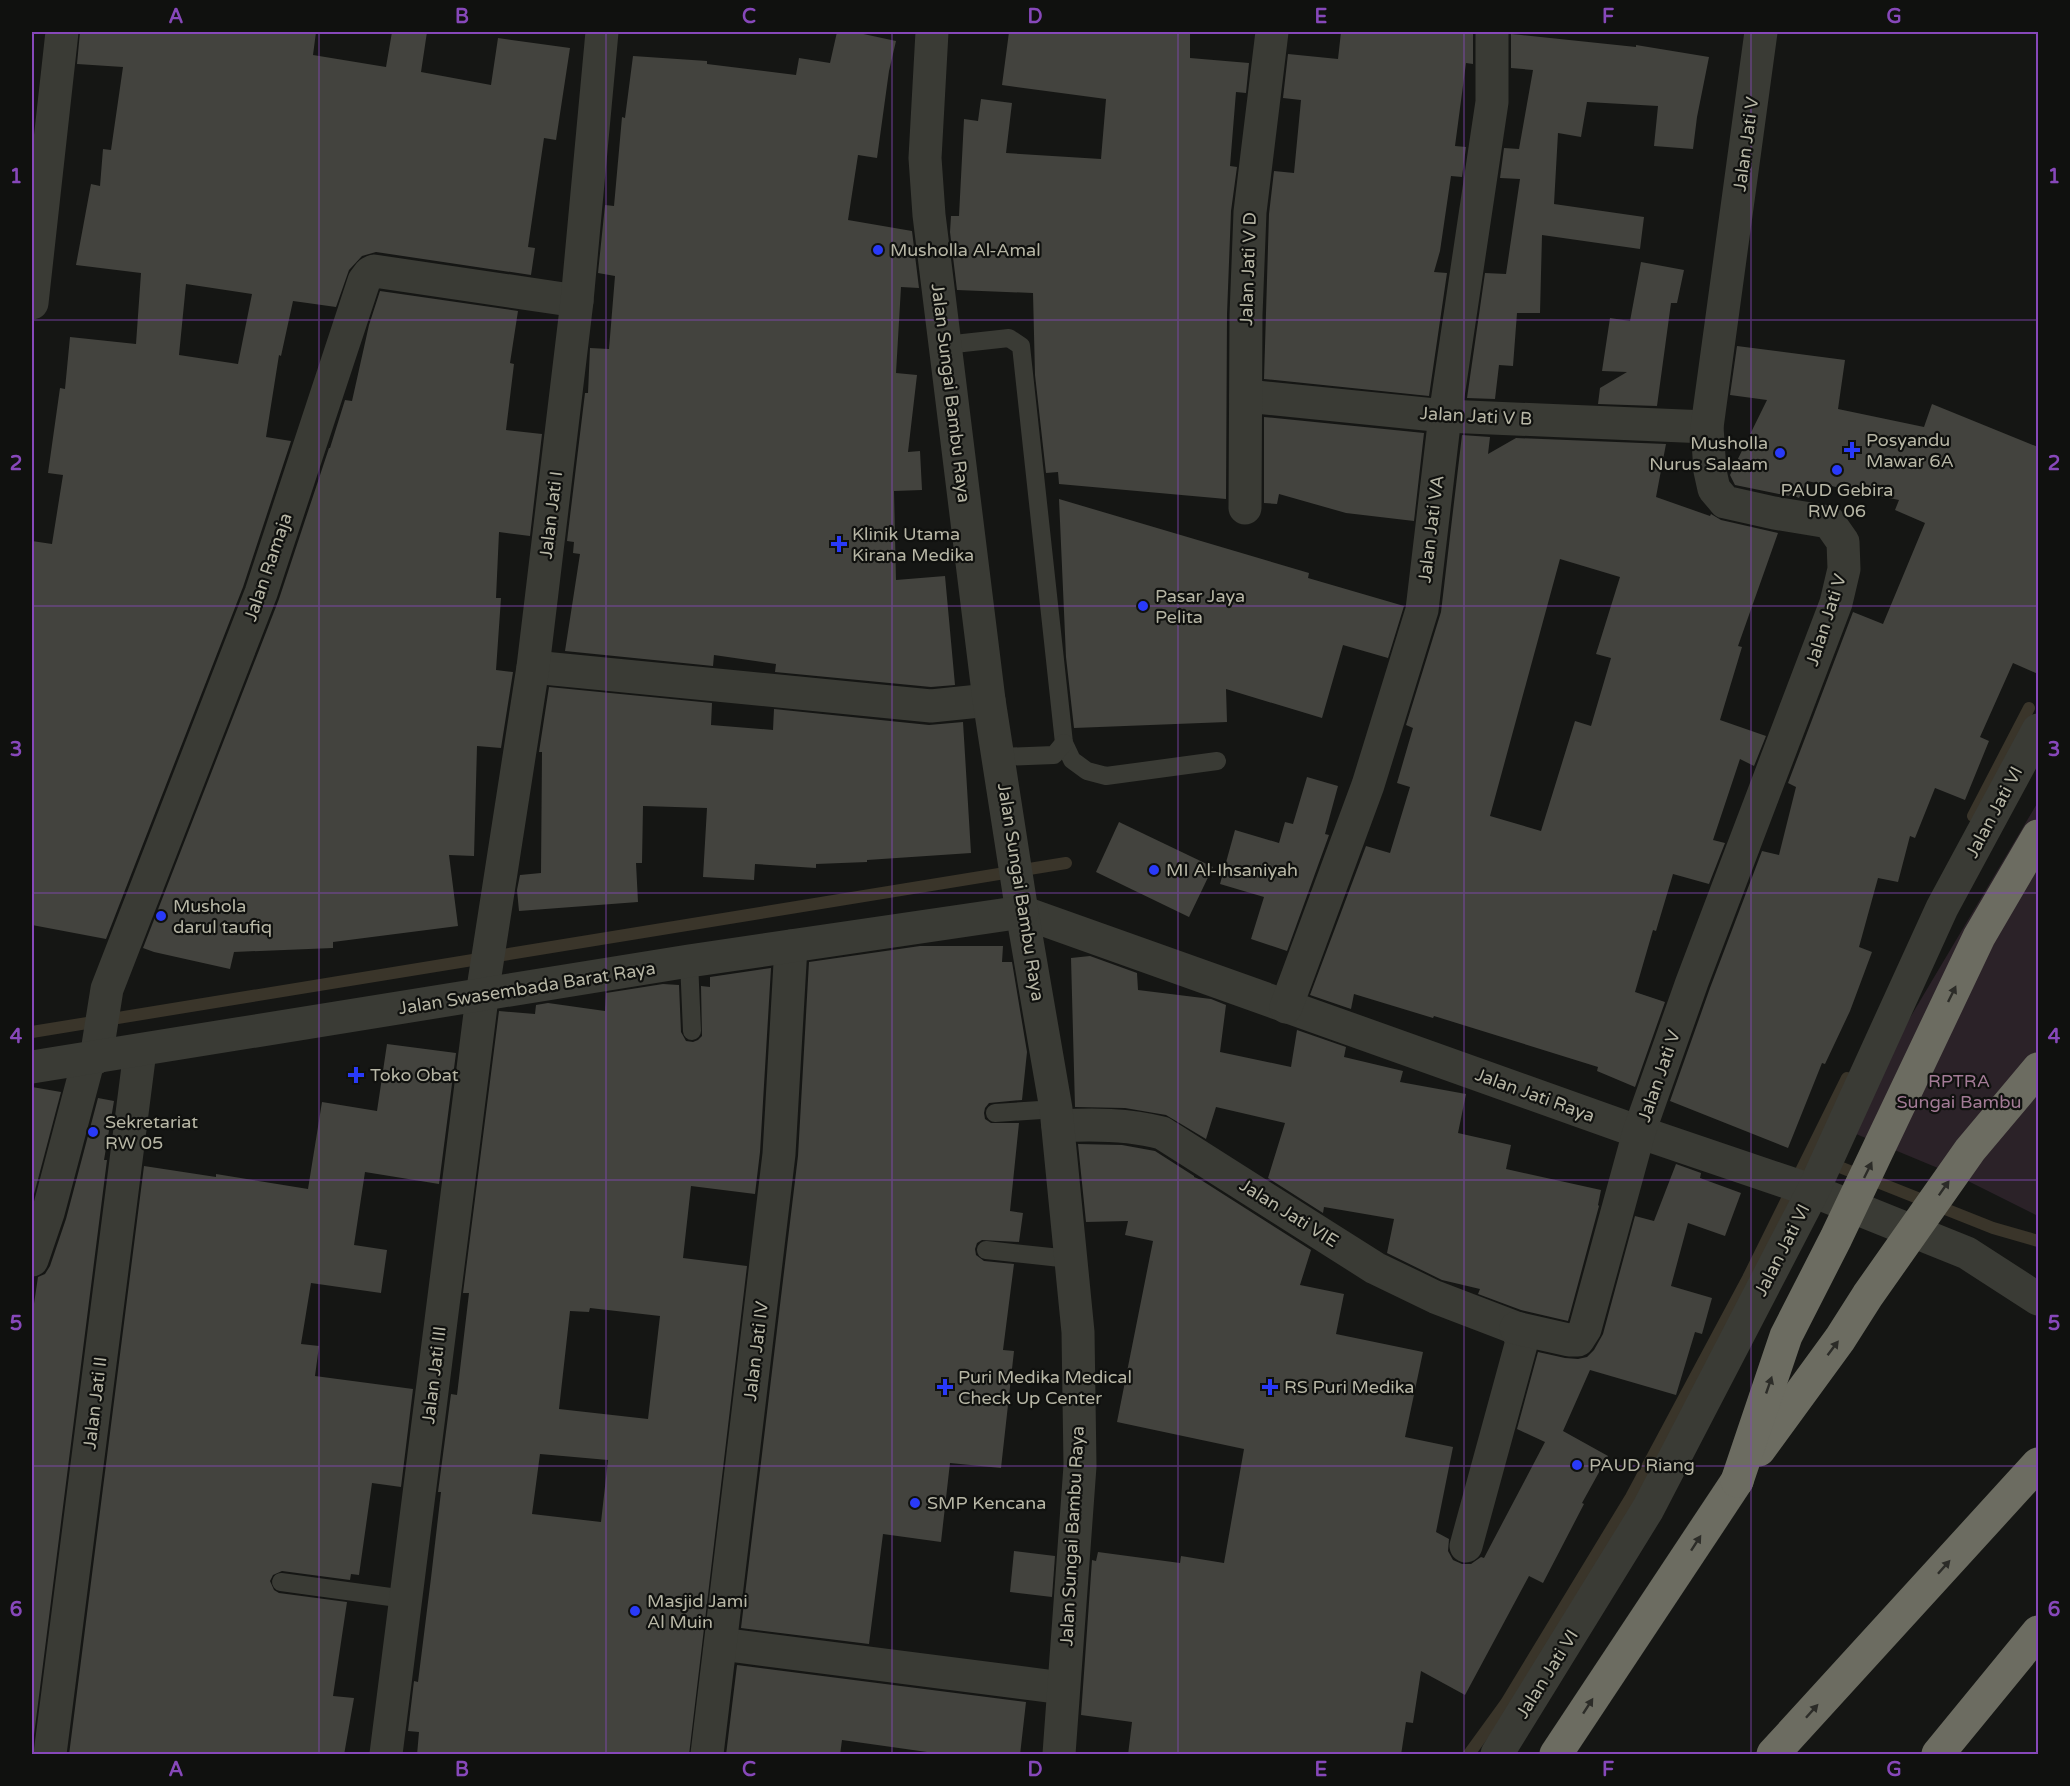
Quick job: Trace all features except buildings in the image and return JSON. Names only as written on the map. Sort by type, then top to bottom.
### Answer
[{"type":"highway","points":[[1737,1480],[1786,1336],[1836,1238],[1979,937],[2038,836]]},
{"type":"highway","points":[[1556,1755],[1737,1480],[1840,1339],[1868,1295],[1970,1150],[2038,1069]]},
{"type":"highway","points":[[1773,1755],[2038,1464]]},
{"type":"highway","points":[[1938,1755],[2038,1632]]},
{"type":"highway","points":[[1944,1755],[2038,1666]]},
{"type":"street","points":[[32,303],[62,32]]},
{"type":"street","name":"Jalan Jati I","points":[[483,989],[492,919],[533,667],[577,301],[602,32]]},
{"type":"street","name":"Jalan Sungai Bambu Raya","points":[[932,32],[925,158],[929,215],[989,700],[1057,1117],[1078,1332],[1080,1466],[1059,1755]]},
{"type":"street","name":"Jalan Jati V D","points":[[1245,508],[1246,315],[1250,212],[1272,32]]},
{"type":"street","name":"Jalan Jati VA","points":[[1293,991],[1368,785],[1422,610],[1444,416],[1492,102],[1492,32]]},
{"type":"street","name":"Jalan Jati V","points":[[1644,1120],[1692,982],[1836,603],[1844,569],[1843,542],[1829,522],[1725,502],[1714,489],[1710,471],[1707,427],[1761,32]]},
{"type":"street","name":"Jalan Ramaja","points":[[94,1051],[107,989],[261,593],[364,281],[369,273],[374,271],[577,301]]},
{"type":"street","name":"Jalan Jati V B","points":[[1246,396],[1444,416],[1707,427]]},
{"type":"street","points":[[533,667],[931,706],[989,700]]},
{"type":"street","name":"Jalan Jati VI","points":[[1497,1755],[1648,1509],[1817,1175],[1942,908],[2038,730]]},
{"type":"street","name":"Jalan Jati Raya","points":[[1022,907],[1293,991],[1644,1120],[1770,1175],[1817,1175],[1967,1253],[2038,1299]]},
{"type":"street","name":"Jalan Swasembada Barat Raya","points":[[32,1067],[94,1051],[140,1051],[483,989],[791,946],[1022,907]]},
{"type":"street","name":"Jalan Jati IV","points":[[707,1755],[779,1154],[791,946]]},
{"type":"street","name":"Jalan Jati III","points":[[386,1755],[483,989]]},
{"type":"street","points":[[32,1260],[40,1212],[94,1051]]},
{"type":"street","name":"Jalan Jati II","points":[[50,1755],[140,1051]]},
{"type":"street","name":"Jalan Jati VIE","points":[[1057,1117],[1106,1125],[1142,1127],[1162,1133],[1376,1268],[1435,1297],[1516,1328],[1569,1340],[1578,1340],[1585,1329],[1644,1120]]},
{"type":"street","points":[[1466,1546],[1522,1341],[1516,1328]]},
{"type":"street","points":[[721,1644],[1063,1688]]},
{"type":"lane","points":[[945,345],[1009,338],[1021,346],[1064,743],[1072,760],[1088,771],[1106,776],[1217,761]]},
{"type":"lane","points":[[999,757],[1054,755],[1064,743]]},
{"type":"lane","points":[[689,961],[692,1031]]},
{"type":"lane","points":[[995,1113],[1057,1117]]},
{"type":"lane","points":[[986,1250],[1070,1259]]},
{"type":"lane","points":[[281,1582],[405,1599]]},
{"type":"green space","name":"RPTRA Sungai Bambu","points":[[2038,802],[2038,1216],[1962,1178],[1844,1129]]},
{"type":"waterway","points":[[1973,816],[2029,708]]},
{"type":"waterway","points":[[32,1032],[1066,863]]},
{"type":"waterway","points":[[1469,1754],[1506,1703],[1631,1497],[1748,1278],[1847,1078]]},
{"type":"waterway","points":[[1827,1162],[1993,1228],[2038,1241]]},
{"type":"place","name":"Musholla Al-Amal","points":[[878,250]]},
{"type":"place","name":"Posyandu Mawar 6A","points":[[1852,450]]},
{"type":"place","name":"Musholla Nurus Salaam","points":[[1780,453]]},
{"type":"place","name":"PAUD Gebira RW 06","points":[[1837,470]]},
{"type":"place","name":"Klinik Utama Kirana Medika","points":[[839,544]]},
{"type":"place","name":"Pasar Jaya Pelita","points":[[1143,606]]},
{"type":"place","name":"MI Al-Ihsaniyah","points":[[1154,870]]},
{"type":"place","name":"Mushola darul taufiq","points":[[161,916]]},
{"type":"place","name":"Toko Obat","points":[[356,1075]]},
{"type":"place","name":"Sekretariat RW 05","points":[[93,1132]]},
{"type":"place","name":"Puri Medika Medical Check Up Center","points":[[945,1387]]},
{"type":"place","name":"RS Puri Medika","points":[[1270,1387]]},
{"type":"place","name":"PAUD Riang","points":[[1577,1465]]},
{"type":"place","name":"SMP Kencana","points":[[915,1503]]},
{"type":"place","name":"Masjid Jami Al Muin","points":[[635,1611]]}]
